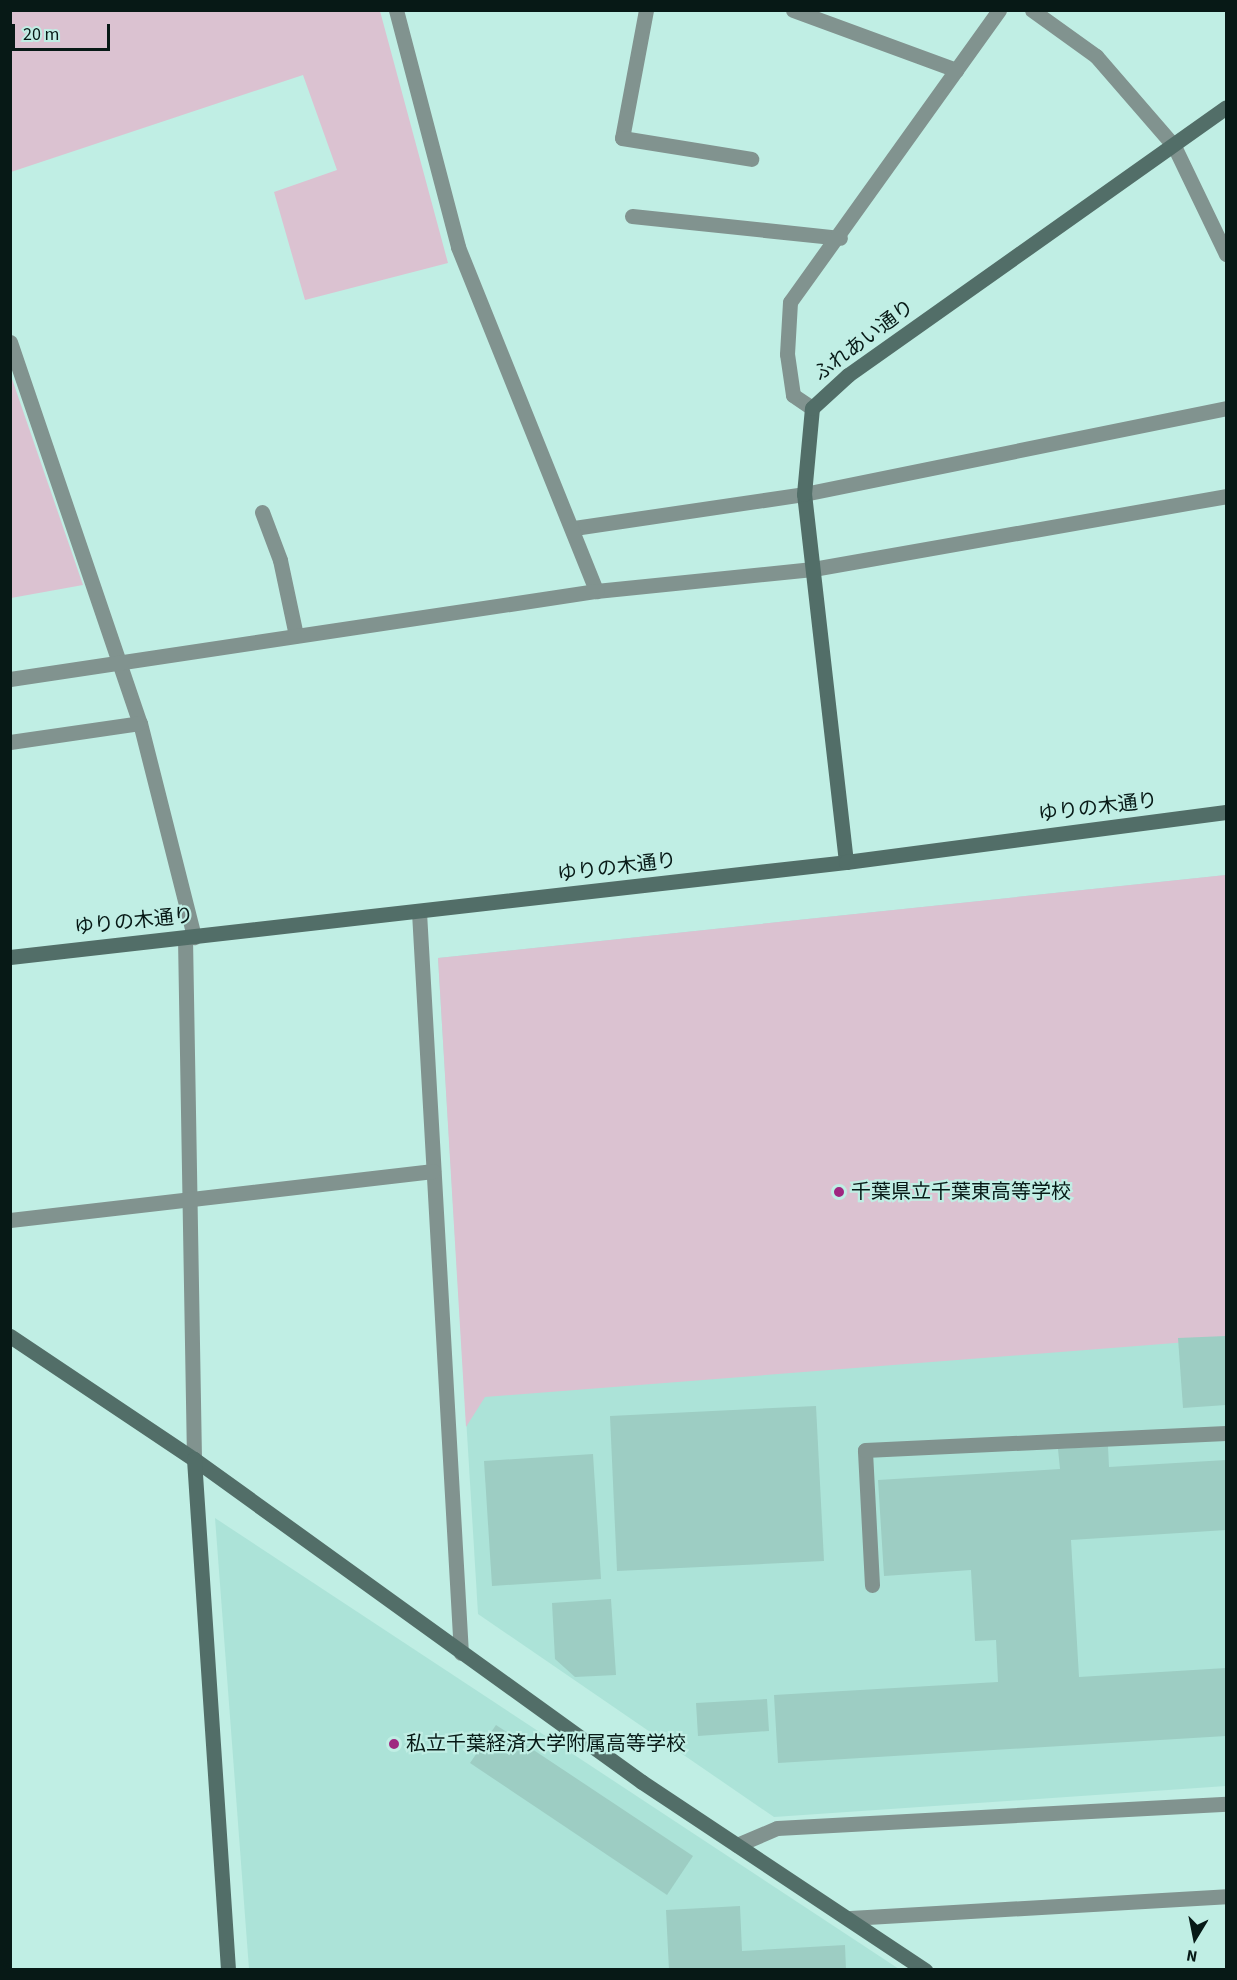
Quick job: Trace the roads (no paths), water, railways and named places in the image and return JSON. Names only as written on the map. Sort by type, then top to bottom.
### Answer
[{"type":"street","points":[[396,10],[458,247],[574,528],[596,591]]},
{"type":"street","points":[[646,10],[622,138],[751,159]]},
{"type":"street","points":[[793,10],[956,70]]},
{"type":"street","points":[[812,408],[793,394],[787,354],[790,302],[840,238],[999,10]]},
{"type":"street","points":[[1032,10],[1096,56],[1174,147],[1227,254]]},
{"type":"street","name":"ふれあい通り","points":[[846,862],[804,494],[812,408],[848,375],[1174,147],[1227,107]]},
{"type":"street","points":[[632,216],[840,238]]},
{"type":"street","points":[[10,342],[122,664],[140,723],[190,937],[189,1202],[194,1459],[228,1970]]},
{"type":"street","points":[[574,528],[804,494],[1227,408]]},
{"type":"street","points":[[10,679],[596,591],[813,569],[1227,496]]},
{"type":"street","points":[[262,512],[280,560],[296,635]]},
{"type":"street","points":[[10,742],[140,723]]},
{"type":"street","name":"ゆりの木通り","points":[[10,957],[846,862],[1227,812]]},
{"type":"street","points":[[418,912],[460,1653]]},
{"type":"street","points":[[10,1221],[189,1202],[433,1171]]},
{"type":"street","points":[[10,1336],[194,1459],[460,1653],[737,1845],[925,1970]]},
{"type":"street","points":[[872,1586],[865,1450],[1227,1433]]},
{"type":"street","points":[[737,1845],[777,1828],[1227,1803]]},
{"type":"street","points":[[850,1918],[1227,1896]]},
{"type":"place","name":"千葉県立千葉東高等学校","points":[[839,1192]]},
{"type":"place","name":"私立千葉経済大学附属高等学校","points":[[394,1744]]}]
